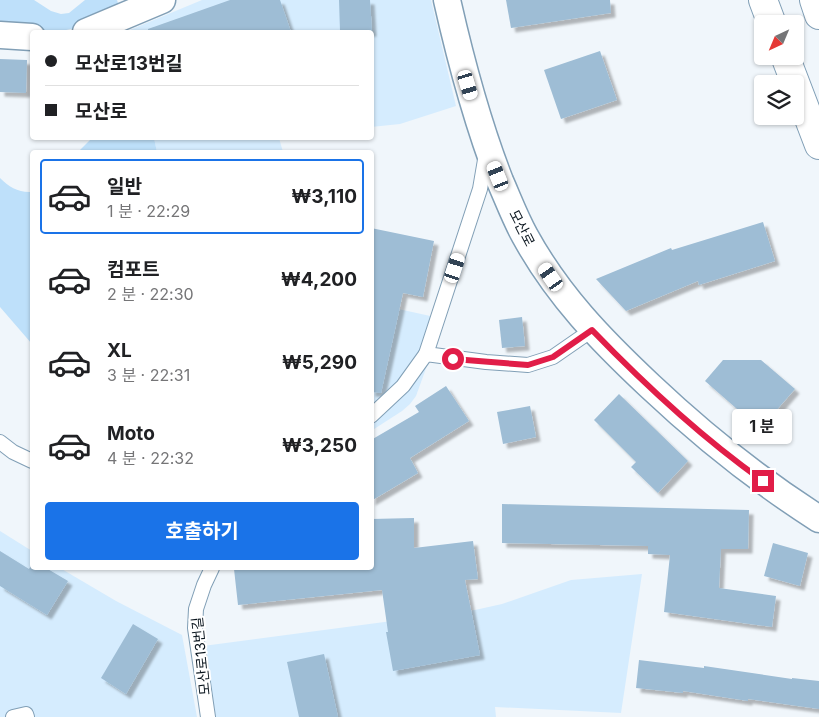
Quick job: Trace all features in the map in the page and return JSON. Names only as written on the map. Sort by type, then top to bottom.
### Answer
[{"type":"street","points":[[91,30],[162,0]]},
{"type":"street","name":"모산로","points":[[447,0],[463,70],[487,147],[524,235],[542,265],[592,330],[690,424],[735,461],[819,519]]},
{"type":"street","points":[[763,0],[769,15]]},
{"type":"street","points":[[814,0],[819,15]]},
{"type":"street","points":[[0,35],[30,37]]},
{"type":"street","points":[[788,65],[819,144]]},
{"type":"lane","points":[[374,413],[403,386],[426,354],[480,189],[487,147]]},
{"type":"lane","points":[[426,354],[486,362],[528,365],[553,357],[592,330]]},
{"type":"lane","points":[[0,442],[13,452],[30,461]]},
{"type":"lane","name":"모산로13번길","points":[[208,717],[195,628],[196,609],[211,570]]},
{"type":"lane","points":[[13,717],[26,714],[27,717]]},
{"type":"shaded area","points":[[0,0],[34,0],[51,11],[61,14],[69,13],[85,0],[117,0],[119,6],[88,23],[64,30],[29,31],[0,29]]},
{"type":"shaded area","points":[[202,0],[431,0],[456,106],[400,124],[374,127],[374,30],[130,30]]},
{"type":"shaded area","points":[[90,140],[154,140],[157,150],[80,150]]},
{"type":"shaded area","points":[[154,140],[280,140],[282,150],[157,150]]},
{"type":"shaded area","points":[[0,178],[14,189],[30,192],[30,342],[0,307]]},
{"type":"shaded area","points":[[374,304],[444,319],[416,396],[402,411],[374,429]]},
{"type":"shaded area","points":[[0,531],[30,550],[30,570],[63,570],[116,601],[182,635],[197,717],[0,717]]},
{"type":"shaded area","points":[[642,574],[621,713],[495,707],[496,717],[216,717],[203,646],[475,610],[502,604],[571,580]]},
{"type":"building","points":[[230,0],[280,0],[290,30],[148,30]]},
{"type":"building","points":[[339,0],[370,0],[372,30],[340,30]]},
{"type":"building","points":[[506,0],[610,0],[611,13],[511,28]]},
{"type":"building","points":[[600,51],[617,100],[561,119],[544,70]]},
{"type":"building","points":[[0,59],[27,60],[26,93],[0,92]]},
{"type":"building","points":[[763,222],[775,261],[699,285],[698,281],[626,311],[596,279],[671,248],[672,250]]},
{"type":"building","points":[[374,229],[434,241],[423,297],[403,293],[381,393],[374,392]]},
{"type":"building","points":[[522,317],[525,346],[502,348],[499,320]]},
{"type":"building","points":[[723,360],[761,360],[795,389],[760,429],[705,381]]},
{"type":"building","points":[[446,386],[469,421],[410,458],[418,473],[374,499],[374,438],[419,412],[415,406]]},
{"type":"building","points":[[619,394],[688,461],[658,493],[631,467],[636,462],[594,420]]},
{"type":"building","points":[[530,406],[536,437],[503,444],[497,412]]},
{"type":"building","points":[[502,504],[749,510],[748,549],[721,549],[719,588],[776,596],[772,627],[664,612],[670,555],[648,554],[648,546],[502,543]]},
{"type":"building","points":[[414,518],[414,548],[473,541],[478,579],[465,580],[480,655],[393,671],[386,632],[388,632],[382,590],[238,605],[234,570],[374,570],[374,519]]},
{"type":"building","points":[[773,543],[808,553],[800,586],[764,576]]},
{"type":"building","points":[[0,551],[29,569],[30,567],[30,570],[49,570],[68,581],[47,615],[0,586]]},
{"type":"building","points":[[133,624],[158,639],[126,694],[101,678]]},
{"type":"building","points":[[324,654],[338,717],[299,717],[287,662]]},
{"type":"building","points":[[639,660],[704,668],[704,666],[792,679],[819,681],[819,709],[683,691],[683,693],[636,688]]},
{"type":"route","points":[[453,359],[528,365],[553,357],[592,330],[690,424],[763,481]]}]
